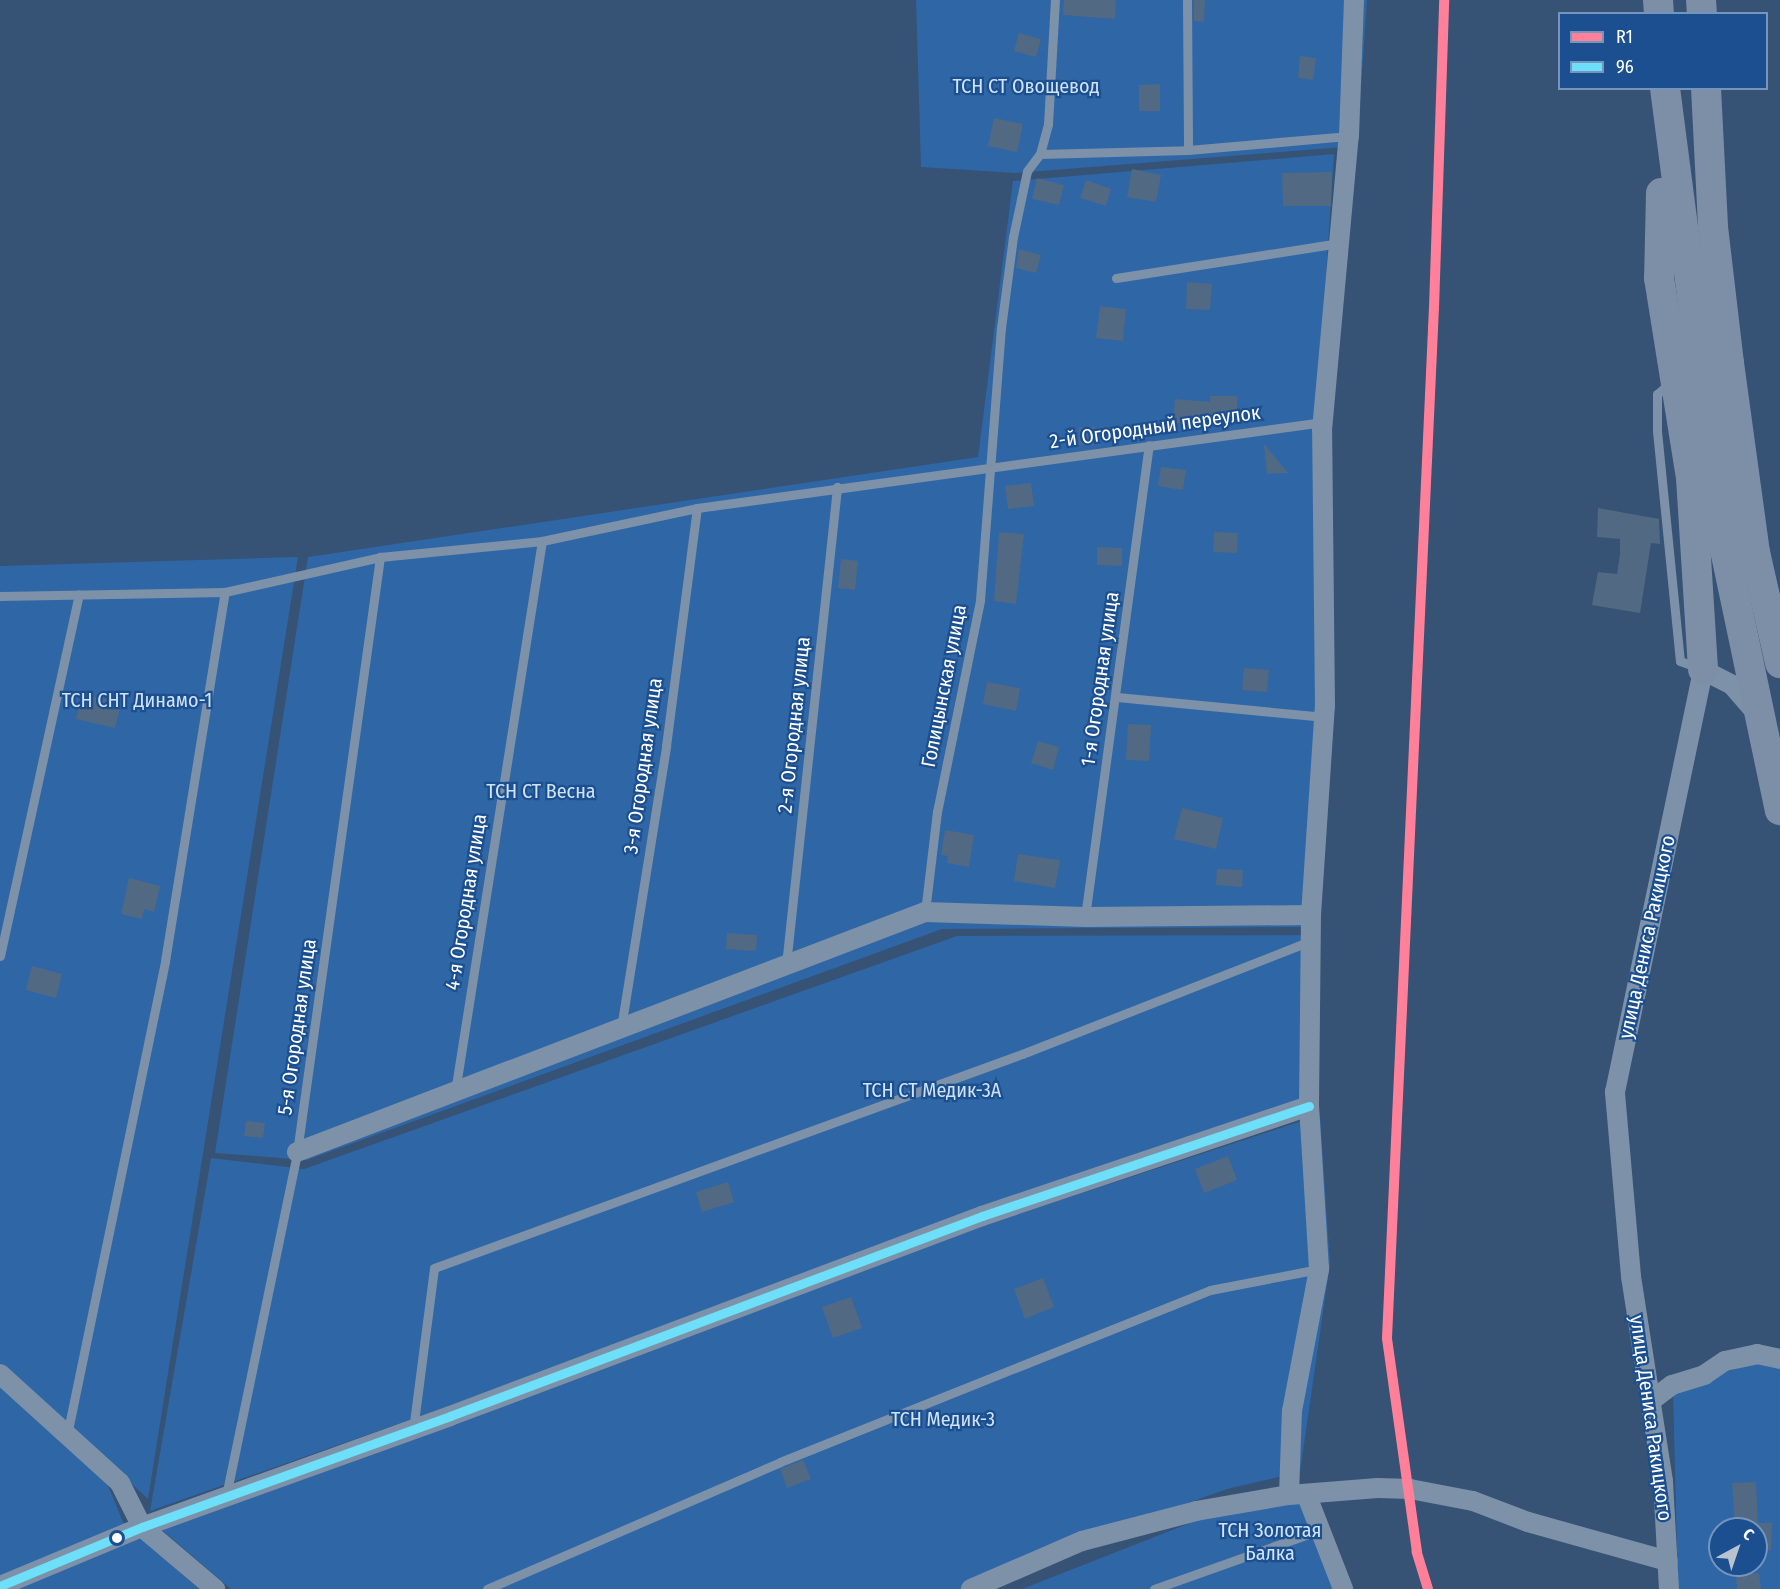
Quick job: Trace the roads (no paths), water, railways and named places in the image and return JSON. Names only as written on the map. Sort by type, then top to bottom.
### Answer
[{"type":"main road","points":[[1665,90],[1668,140],[1725,550],[1780,810]]},
{"type":"main road","points":[[1706,90],[1713,227],[1728,363],[1755,552],[1780,663]]},
{"type":"main road","points":[[1668,140],[1662,170],[1659,278],[1691,478],[1703,670]]},
{"type":"street","points":[[1342,1589],[1320,1530],[1298,1496],[1292,1411],[1319,1269],[1309,1106],[1311,915],[1325,717],[1323,422],[1349,135],[1354,0]]},
{"type":"street","points":[[1703,670],[1732,684],[1760,718]]},
{"type":"street","name":"улица Дениса Ракицкого","points":[[1669,1589],[1664,1481],[1631,1276],[1615,1092],[1703,670]]},
{"type":"street","points":[[297,1152],[925,912],[1086,917],[1311,915]]},
{"type":"street","points":[[0,1586],[142,1527],[413,1430],[982,1216],[1309,1106]]},
{"type":"street","points":[[1652,1400],[1672,1385],[1704,1375],[1725,1361],[1757,1354],[1780,1359]]},
{"type":"street","points":[[0,1374],[120,1483],[142,1527],[215,1589]]},
{"type":"street","points":[[971,1589],[1082,1541],[1196,1511],[1298,1496],[1378,1488],[1410,1489],[1473,1501],[1528,1522],[1668,1561]]},
{"type":"lane","points":[[1055,0],[1048,124],[1040,154],[1188,150],[1349,135]]},
{"type":"lane","points":[[1187,0],[1188,150]]},
{"type":"lane","name":"Голицынская улица","points":[[925,912],[938,812],[980,600],[1001,328],[1013,237],[1026,171],[1040,154]]},
{"type":"lane","points":[[1116,278],[1339,243]]},
{"type":"lane","name":"2-й Огородный переулок","points":[[0,596],[225,592],[380,557],[542,541],[697,508],[1323,422]]},
{"type":"lane","name":"1-я Огородная улица","points":[[1086,917],[1149,445]]},
{"type":"lane","name":"2-я Огородная улица","points":[[786,967],[837,487]]},
{"type":"lane","name":"3-я Огородная улица","points":[[621,1030],[666,746],[697,508]]},
{"type":"lane","name":"4-я Огородная улица","points":[[455,1092],[542,541]]},
{"type":"lane","name":"5-я Огородная улица","points":[[226,1497],[297,1152],[380,557]]},
{"type":"lane","points":[[67,1435],[165,961],[225,592]]},
{"type":"lane","points":[[0,956],[79,595]]},
{"type":"lane","points":[[1117,697],[1325,717]]},
{"type":"lane","points":[[413,1430],[434,1268],[1022,1054],[1311,941]]},
{"type":"lane","points":[[487,1589],[780,1462],[1210,1290],[1319,1269]]},
{"type":"lane","points":[[1154,1589],[1320,1530]]},
{"type":"park label","name":"ТСН СТ Овощевод","points":[[1026,86]]},
{"type":"park label","name":"ТСН СНТ Динамо-1","points":[[137,700]]},
{"type":"park label","name":"ТСН СТ Весна","points":[[541,791]]},
{"type":"park label","name":"ТСН СТ Медик-3А","points":[[932,1090]]},
{"type":"park label","name":"ТСН Медик-3","points":[[943,1419]]},
{"type":"park label","name":"ТСН Золотая Балка","points":[[1270,1542]]}]
